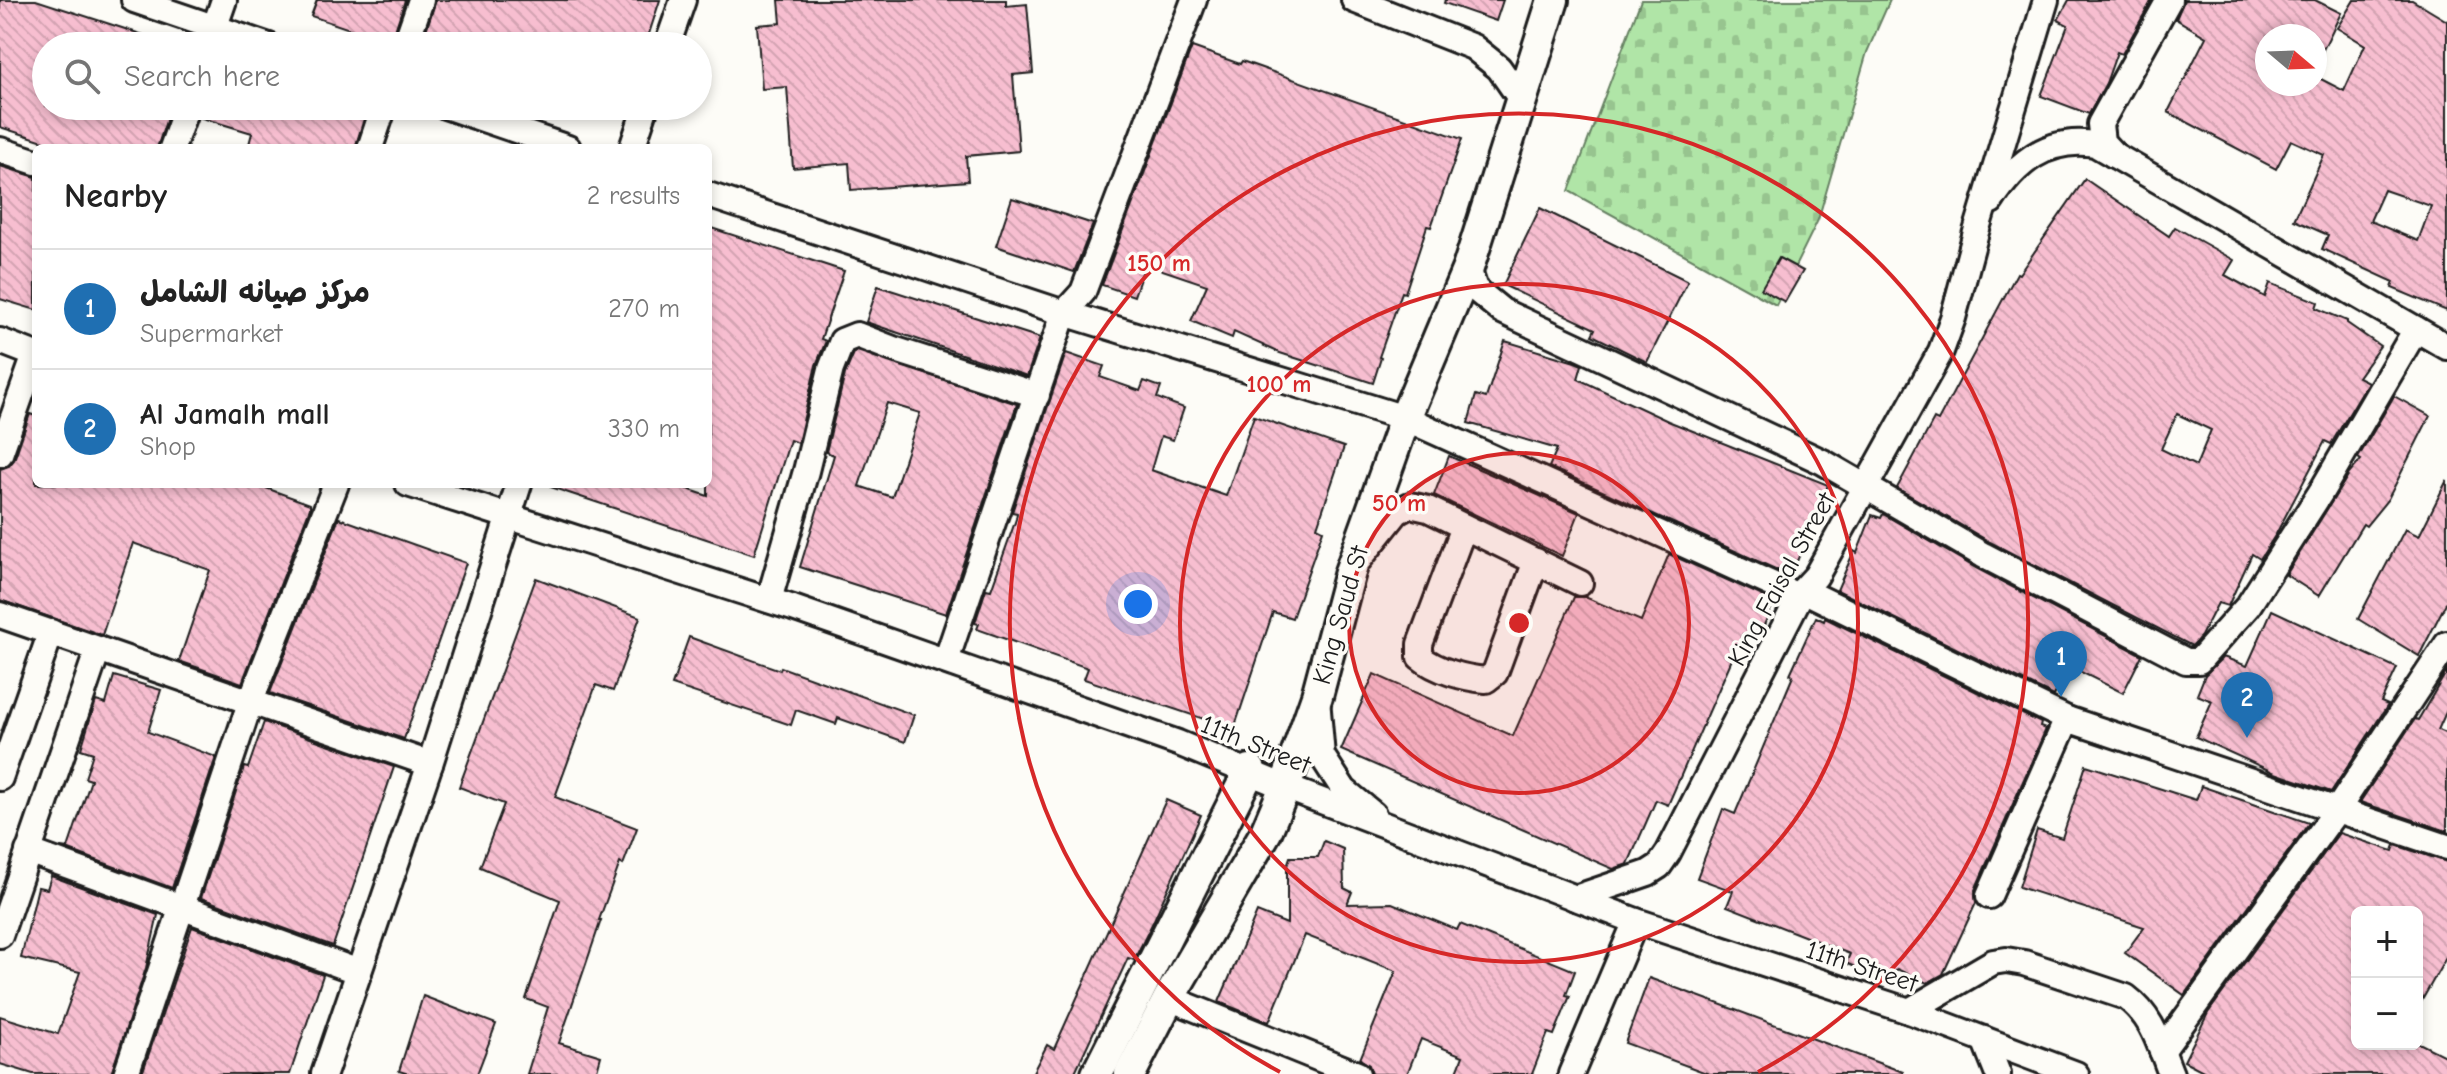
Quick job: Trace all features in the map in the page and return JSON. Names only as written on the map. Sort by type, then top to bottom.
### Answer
[{"type":"main road","name":"King Saud St","points":[[1130,1074],[1169,998],[1266,832],[1285,787],[1317,696],[1350,572],[1405,418],[1468,268],[1553,0]]},
{"type":"main road","points":[[1097,1074],[1250,770]]},
{"type":"street","points":[[134,0],[201,32]]},
{"type":"street","points":[[213,32],[224,0]]},
{"type":"street","points":[[410,32],[421,0]]},
{"type":"street","points":[[672,32],[683,0]]},
{"type":"street","points":[[946,661],[1064,313],[1083,292],[1194,0]]},
{"type":"street","points":[[1354,0],[1386,6],[1473,47],[1499,68],[1522,101]]},
{"type":"street","points":[[1976,232],[2046,0]]},
{"type":"street","points":[[2114,155],[2102,142],[2100,124],[2169,0]]},
{"type":"street","points":[[173,144],[182,120]]},
{"type":"street","points":[[371,144],[379,120]]},
{"type":"street","points":[[486,120],[556,144]]},
{"type":"street","points":[[633,144],[641,120]]},
{"type":"street","points":[[1976,232],[2001,186],[2014,169],[2026,160],[2059,145],[2079,141],[2095,144],[2447,347]]},
{"type":"street","points":[[0,150],[32,161]]},
{"type":"street","points":[[712,196],[1064,313],[1405,418],[1801,594],[2067,719],[2447,847]]},
{"type":"street","name":"King Faisal Street","points":[[1575,898],[1648,873],[1659,866],[1668,853],[1801,594],[1816,576],[1941,351],[1976,232]]},
{"type":"street","points":[[1468,268],[1475,289],[1502,311],[1823,462],[1983,555],[2186,661],[2199,661],[2248,606],[2321,492],[2416,329]]},
{"type":"street","points":[[769,600],[831,369],[842,341],[857,335],[1037,395]]},
{"type":"street","points":[[0,341],[32,353]]},
{"type":"street","points":[[0,454],[32,366]]},
{"type":"street","points":[[126,1074],[251,700],[334,488]]},
{"type":"street","name":"11th Street","points":[[420,488],[769,600],[946,661],[1250,770],[1285,787],[1636,921],[1909,1011],[2076,1074]]},
{"type":"street","points":[[324,1074],[430,764],[518,488]]},
{"type":"street","points":[[1350,572],[1397,512],[1410,505],[1428,509],[1580,583]]},
{"type":"street","points":[[1464,527],[1420,644],[1420,657],[1430,665],[1472,679],[1486,680],[1495,673],[1536,561]]},
{"type":"street","points":[[0,615],[430,764]]},
{"type":"street","points":[[0,778],[51,632]]},
{"type":"street","points":[[2166,1063],[2447,644]]},
{"type":"street","points":[[0,935],[98,649]]},
{"type":"street","points":[[1317,696],[1322,756],[1344,790],[1388,826]]},
{"type":"street","points":[[1989,896],[2067,719]]},
{"type":"street","points":[[28,851],[359,972]]},
{"type":"street","points":[[1580,1071],[1636,921]]},
{"type":"street","points":[[1909,1011],[1993,962],[2015,962],[2126,997],[2148,1016],[2166,1063]]},
{"type":"street","points":[[1169,998],[1357,1074]]},
{"type":"street","points":[[1984,1039],[1998,1074]]},
{"type":"green space","points":[[1641,0],[1890,0],[1867,52],[1818,220],[1776,305],[1569,191]]},
{"type":"building","points":[[0,0],[36,0],[134,32],[32,32],[32,120],[166,120],[158,144],[53,144],[0,127]]},
{"type":"building","points":[[317,0],[405,0],[395,32],[358,32],[311,16]]},
{"type":"building","points":[[436,0],[660,0],[650,32],[426,32]]},
{"type":"building","points":[[779,0],[1006,0],[1006,6],[1027,4],[1033,73],[1013,75],[1019,151],[966,156],[968,181],[851,190],[849,163],[793,168],[787,87],[762,89],[757,25],[781,23]]},
{"type":"building","points":[[1445,0],[1503,0],[1496,21],[1444,3]]},
{"type":"building","points":[[2069,0],[2152,0],[2122,54],[2117,52],[2106,83],[2089,114],[2041,96],[2068,25],[2058,20]]},
{"type":"building","points":[[2184,0],[2315,0],[2341,13],[2327,42],[2327,24],[2255,24],[2255,96],[2327,96],[2327,82],[2344,91],[2365,45],[2337,28],[2354,0],[2412,0],[2447,21],[2447,311],[2392,288],[2394,282],[2322,249],[2328,235],[2294,220],[2324,155],[2291,140],[2276,169],[2168,112],[2206,37],[2176,19]],"holes":[[[2384,190],[2431,206],[2418,241],[2370,221]]]},
{"type":"building","points":[[1192,47],[1240,64],[1242,61],[1462,139],[1431,227],[1427,226],[1405,293],[1402,292],[1373,383],[1280,353],[1234,332],[1232,338],[1191,321],[1207,285],[1145,264],[1134,296],[1102,285]]},
{"type":"building","points":[[209,120],[364,120],[356,144],[249,144],[252,133]]},
{"type":"building","points":[[0,166],[32,176],[32,309],[0,299]]},
{"type":"building","points":[[2085,179],[2169,236],[2175,227],[2234,260],[2225,275],[2265,297],[2270,283],[2318,302],[2316,308],[2347,321],[2380,346],[2358,377],[2368,382],[2331,444],[2325,441],[2276,534],[2260,559],[2252,554],[2228,606],[2218,603],[2201,636],[2192,646],[1990,542],[1897,488],[1934,419],[1938,421],[2019,274]],"holes":[[[2177,414],[2211,430],[2196,466],[2161,449]]]},
{"type":"building","points":[[1012,198],[1093,224],[1074,272],[996,246]]},
{"type":"building","points":[[1540,208],[1688,281],[1647,362],[1592,335],[1595,329],[1503,285]]},
{"type":"building","points":[[712,228],[844,271],[821,339],[826,341],[816,365],[798,443],[790,440],[754,555],[554,488],[685,488],[708,496],[708,488],[712,488]]},
{"type":"building","points":[[1779,258],[1803,271],[1785,302],[1761,289]]},
{"type":"building","points":[[878,286],[1040,338],[1027,376],[866,322]]},
{"type":"building","points":[[1505,341],[1582,365],[1578,379],[1668,421],[1828,485],[1791,576],[1549,467],[1557,449],[1468,423],[1476,395],[1486,398]]},
{"type":"building","points":[[857,351],[1017,404],[946,614],[800,567],[834,455],[826,452],[845,374]],"holes":[[[887,403],[920,413],[892,497],[859,486]]]},
{"type":"building","points":[[1066,353],[1104,366],[1100,377],[1140,391],[1144,381],[1161,387],[1157,398],[1184,408],[1173,440],[1161,436],[1151,470],[1226,496],[1254,416],[1344,447],[1317,527],[1323,530],[1292,618],[1273,612],[1234,729],[1084,679],[1088,668],[977,629],[979,624],[975,623],[986,589],[991,590],[1016,519],[1017,513],[1012,512]]},
{"type":"building","points":[[2394,396],[2430,416],[2388,499],[2366,526],[2363,524],[2319,596],[2286,575],[2349,474],[2361,460],[2358,458]]},
{"type":"building","points":[[30,414],[32,488],[266,488],[310,504],[242,683],[179,661],[210,570],[133,543],[102,635],[0,600],[0,469],[14,460]]},
{"type":"building","points":[[1449,456],[1579,513],[1562,556],[1434,495]]},
{"type":"building","points":[[2447,480],[2447,601],[2419,656],[2358,619],[2405,529],[2419,536]]},
{"type":"building","points":[[1883,514],[1976,568],[2142,655],[2123,693],[2069,666],[2054,696],[1837,590],[1854,551],[1857,553],[1872,515],[1881,518]]},
{"type":"building","points":[[339,518],[466,563],[404,739],[270,693]]},
{"type":"building","points":[[1669,554],[1774,601],[1758,640],[1743,634],[1668,805],[1656,800],[1628,864],[1613,869],[1341,750],[1374,674],[1513,736],[1574,597],[1585,597],[1641,621]]},
{"type":"building","points":[[536,578],[640,617],[613,691],[596,685],[555,797],[637,828],[599,920],[559,1043],[601,1056],[596,1074],[527,1074],[548,1007],[526,999],[560,900],[480,867],[504,804],[459,787]]},
{"type":"building","points":[[2272,610],[2397,668],[2381,702],[2388,705],[2331,792],[2275,773],[2196,737],[2212,701],[2197,695],[2205,675],[2223,657],[2247,666]]},
{"type":"building","points":[[1816,617],[1824,621],[1825,618],[2041,723],[2040,727],[2046,729],[1975,890],[1976,903],[1943,974],[1927,983],[1897,969],[1890,983],[1846,963],[1850,954],[1727,906],[1733,891],[1697,878],[1723,809],[1735,814]]},
{"type":"building","points":[[689,637],[914,715],[905,742],[838,718],[836,724],[796,710],[791,725],[672,685]]},
{"type":"building","points":[[2447,671],[2447,710],[2438,730],[2447,734],[2447,831],[2360,802],[2415,719],[2418,720]]},
{"type":"building","points":[[114,676],[161,690],[148,732],[216,757],[172,888],[61,847],[68,848],[91,780],[85,778],[93,753],[81,749],[91,716],[96,701],[106,704]]},
{"type":"building","points":[[264,722],[394,767],[333,946],[201,898],[244,767],[248,768]]},
{"type":"building","points":[[2086,765],[2196,800],[2201,786],[2309,823],[2184,995],[2125,953],[2144,927],[2019,887],[2037,830],[2062,838]]},
{"type":"building","points":[[1166,800],[1201,815],[1153,922],[1134,960],[1128,958],[1074,1074],[1032,1074],[1047,1045],[1054,1049]]},
{"type":"building","points":[[2339,833],[2393,851],[2395,845],[2447,862],[2447,956],[2423,998],[2423,906],[2351,906],[2351,1050],[2423,1050],[2423,1045],[2447,1057],[2447,1074],[2209,1074],[2184,1061],[2208,1013]]},
{"type":"building","points":[[1324,841],[1343,849],[1344,888],[1352,892],[1347,904],[1392,903],[1457,930],[1460,924],[1575,971],[1566,995],[1570,996],[1554,1035],[1548,1033],[1532,1074],[1456,1074],[1463,1056],[1421,1039],[1407,1074],[1372,1074],[1369,1065],[1360,1059],[1396,971],[1305,935],[1269,1022],[1219,1002],[1257,912],[1287,924],[1287,866],[1290,857],[1318,857]]},
{"type":"building","points":[[51,876],[158,915],[146,968],[111,1074],[33,1074],[0,1064],[0,1016],[58,1034],[80,972],[21,958],[38,887],[47,889]]},
{"type":"building","points":[[192,927],[323,975],[290,1074],[142,1074]]},
{"type":"building","points":[[1649,978],[1903,1074],[1709,1074],[1625,1043]]},
{"type":"building","points":[[423,996],[496,1024],[477,1074],[409,1074],[399,1071]]},
{"type":"place","name":"مركز صيانه الشامل","points":[[2061,697]]},
{"type":"place","name":"Al Jamalh mall","points":[[2247,738]]}]
